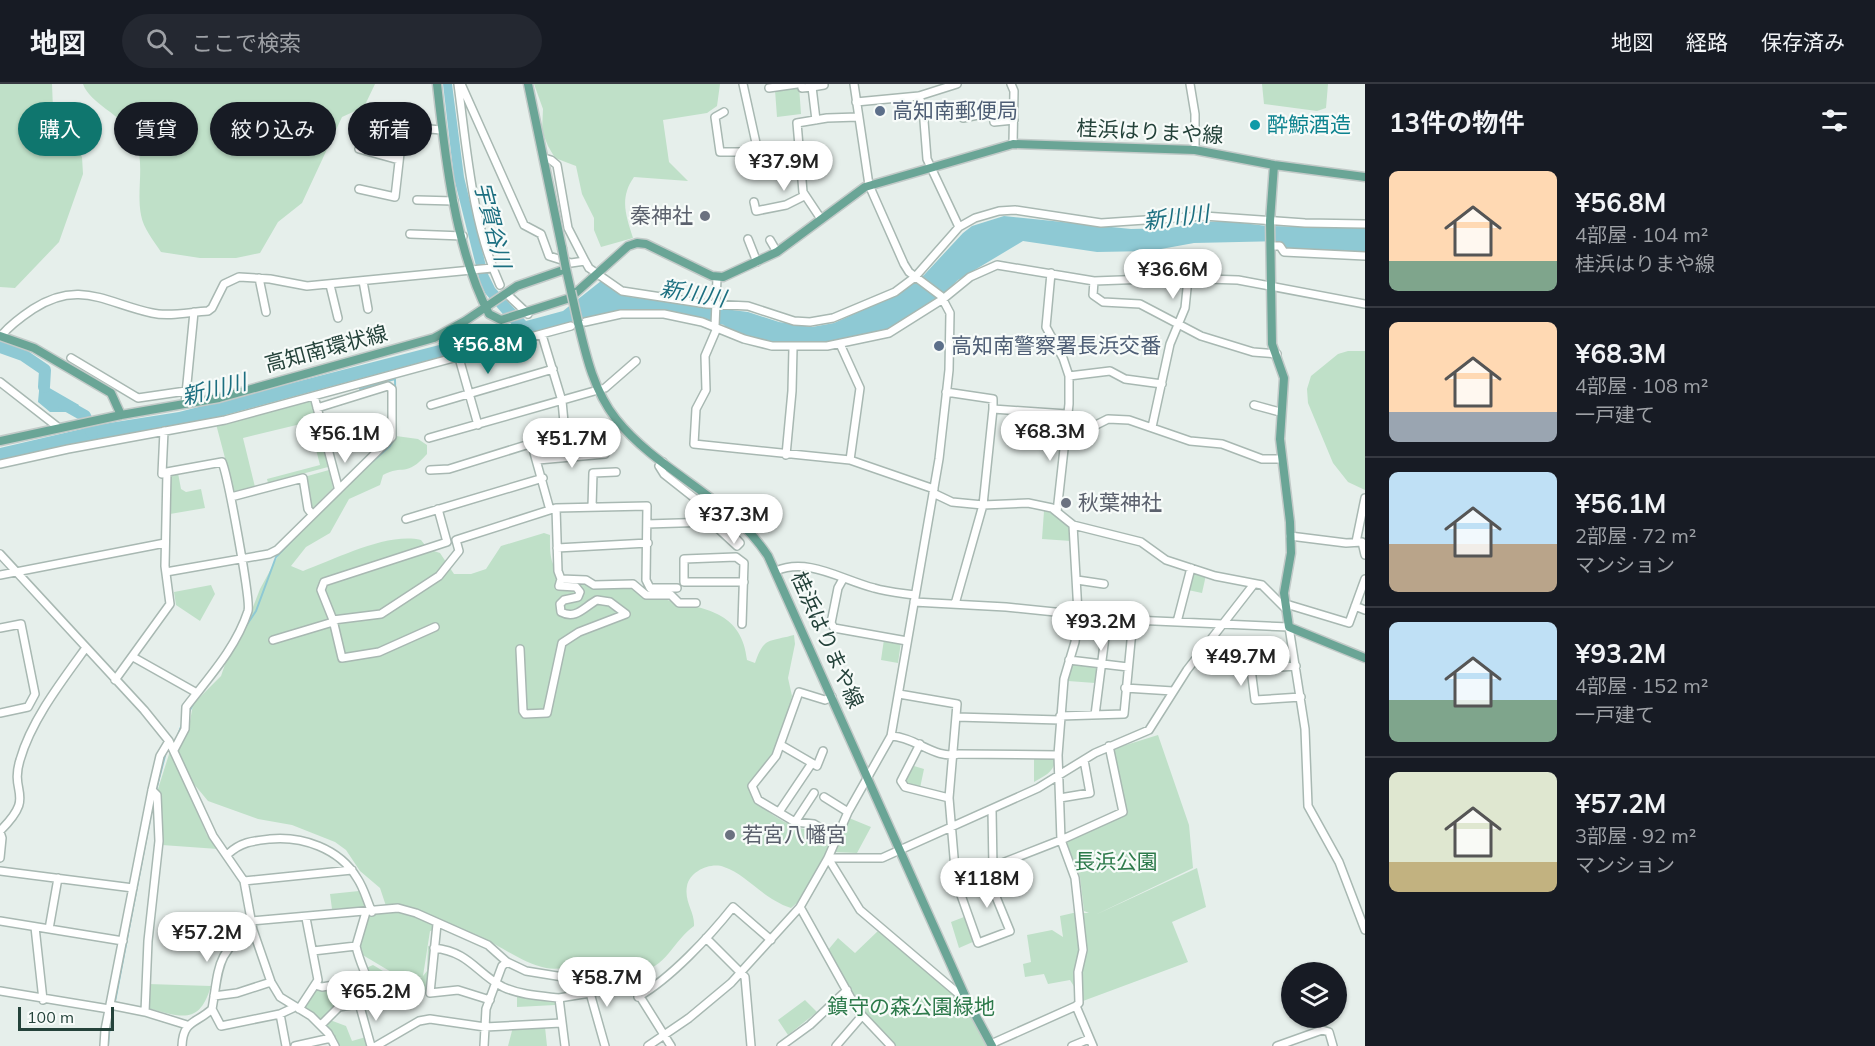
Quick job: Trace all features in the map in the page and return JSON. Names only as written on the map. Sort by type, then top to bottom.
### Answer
[{"type":"main road","points":[[437,84],[454,201],[473,271],[493,318],[508,320],[570,298],[628,246],[641,243],[717,278]]},
{"type":"main road","name":"桂浜はりまや線","points":[[528,84],[578,324],[598,390],[610,410],[630,434],[735,516],[759,543],[776,571],[965,996],[996,1044]]},
{"type":"main road","name":"桂浜はりまや線","points":[[717,278],[777,252],[869,185],[1013,144],[1219,152],[1274,165],[1365,177]]},
{"type":"main road","points":[[1274,165],[1270,223],[1273,288],[1272,344],[1284,378],[1281,412],[1282,459],[1287,484],[1291,553],[1284,584],[1289,627],[1365,658]]},
{"type":"main road","name":"高知南環状線","points":[[0,441],[121,414],[163,408],[186,396],[219,398],[434,338],[505,292],[566,269]]},
{"type":"main road","points":[[0,336],[34,348],[111,393],[121,414]]},
{"type":"street","points":[[459,84],[521,221],[528,229],[541,234],[549,256],[571,263],[585,261]]},
{"type":"street","points":[[459,84],[469,171],[491,268],[505,292],[525,314]]},
{"type":"street","points":[[743,84],[759,152]]},
{"type":"street","points":[[769,88],[796,84]]},
{"type":"street","points":[[801,84],[802,88],[824,85]]},
{"type":"street","points":[[648,1046],[690,1018],[741,972],[800,907],[828,858],[848,812],[869,779],[891,736],[933,491],[946,393],[950,313],[942,298],[916,277],[900,255],[869,185],[854,84]]},
{"type":"street","points":[[856,102],[919,96],[930,88],[957,84]]},
{"type":"street","points":[[1011,84],[1013,144]]},
{"type":"street","points":[[1190,84],[1195,114],[1195,150]]},
{"type":"street","points":[[812,87],[816,120]]},
{"type":"street","points":[[919,96],[923,108],[930,168],[934,170],[959,227]]},
{"type":"street","points":[[724,112],[715,117],[720,152],[759,152],[800,146]]},
{"type":"street","points":[[962,112],[963,118],[993,112],[994,122],[1014,120]]},
{"type":"street","points":[[822,219],[804,196],[797,123],[858,117]]},
{"type":"street","points":[[432,129],[442,130]]},
{"type":"street","points":[[384,156],[399,160]]},
{"type":"street","points":[[359,189],[395,197],[399,156]]},
{"type":"street","points":[[544,158],[557,165],[568,228],[585,261],[626,293],[718,305],[748,306],[794,321],[810,322],[833,318],[895,292],[916,277],[959,227],[985,214],[1006,210],[1101,223],[1204,216],[1270,223],[1365,224]]},
{"type":"street","points":[[754,202],[756,211],[786,205],[804,196]]},
{"type":"street","points":[[417,200],[454,201]]},
{"type":"street","points":[[410,234],[463,236]]},
{"type":"street","points":[[748,239],[757,262]]},
{"type":"street","points":[[770,240],[777,252]]},
{"type":"street","points":[[1271,244],[1280,246],[1284,252],[1365,256]]},
{"type":"street","points":[[0,464],[225,420],[621,314],[664,314],[716,326],[744,339],[793,348],[840,344],[889,333],[970,277],[989,267],[1051,273],[1094,281],[1238,280],[1365,304]]},
{"type":"street","points":[[0,336],[18,319],[48,300],[63,294],[78,294],[122,302],[152,313],[194,312],[208,311],[212,308],[224,284],[232,278],[259,278],[307,286],[491,268]]},
{"type":"street","points":[[1051,273],[1046,327],[1063,358],[1069,376],[1067,423],[1057,512]]},
{"type":"street","points":[[259,278],[267,312]]},
{"type":"street","points":[[717,278],[716,326],[705,357],[706,390],[696,409],[694,444],[850,460],[933,491],[952,502],[983,505],[1028,503],[1053,508],[1073,525],[1141,542],[1166,560],[1262,585],[1286,607],[1349,623],[1365,579]]},
{"type":"street","points":[[1152,427],[1170,344],[1185,308],[1188,279]]},
{"type":"street","points":[[363,280],[368,309]]},
{"type":"street","points":[[1094,281],[1093,295],[1103,302],[1140,304],[1178,325],[1231,345],[1253,352],[1277,354]]},
{"type":"street","points":[[330,285],[338,318]]},
{"type":"street","points":[[71,358],[138,398],[159,394],[186,396],[194,312]]},
{"type":"street","points":[[430,470],[449,469],[531,441],[565,433],[562,401],[542,335]]},
{"type":"street","points":[[840,344],[860,387],[850,460]]},
{"type":"street","points":[[786,455],[792,391],[793,348]]},
{"type":"street","points":[[459,358],[478,425]]},
{"type":"street","points":[[429,438],[605,388],[636,361]]},
{"type":"street","points":[[431,405],[552,369]]},
{"type":"street","points":[[1069,376],[1110,370],[1125,378],[1162,384]]},
{"type":"street","points":[[0,382],[58,428]]},
{"type":"street","points":[[166,572],[276,550],[338,487],[392,438],[392,389],[388,386],[317,408]]},
{"type":"street","points":[[946,393],[993,399],[983,505],[955,603]]},
{"type":"street","points":[[159,394],[163,408]]},
{"type":"street","points":[[314,396],[338,487]]},
{"type":"street","points":[[1254,405],[1281,412]]},
{"type":"street","points":[[993,409],[1067,414]]},
{"type":"street","points":[[1067,423],[1090,428],[1108,419],[1129,420],[1190,441],[1222,444],[1262,459],[1282,459]]},
{"type":"street","points":[[104,1046],[160,756],[171,745],[186,723],[184,714],[186,706],[221,663],[249,609],[231,497],[222,462],[162,474],[164,431]]},
{"type":"street","points":[[520,649],[523,711],[525,714],[547,713],[562,643],[579,632],[626,614],[610,602],[597,600],[577,614],[568,616],[561,612],[560,604],[564,600],[578,597],[580,592],[576,587],[559,585],[561,579],[558,571],[553,509],[531,441]]},
{"type":"street","points":[[538,460],[605,454]]},
{"type":"street","points":[[663,462],[659,466],[664,474],[707,508],[740,543],[737,546],[736,557]]},
{"type":"street","points":[[115,680],[170,604],[165,543],[167,472]]},
{"type":"street","points":[[592,507],[593,473],[616,472]]},
{"type":"street","points":[[231,497],[303,478],[308,509],[312,514]]},
{"type":"street","points":[[406,519],[543,478]]},
{"type":"street","points":[[1356,542],[1362,524],[1365,498]]},
{"type":"street","points":[[273,640],[333,621],[381,614],[439,576],[459,550],[456,540],[553,509],[647,506],[646,580],[650,588],[677,588]]},
{"type":"street","points":[[435,627],[379,652],[351,659],[342,658],[333,621],[321,590],[324,582],[447,542],[438,509]]},
{"type":"street","points":[[647,524],[711,522],[737,546]]},
{"type":"street","points":[[996,1044],[1079,1003],[1078,972],[1083,950],[1075,878],[1061,840],[1058,755],[1064,679],[1075,642],[1078,613],[1073,525]]},
{"type":"street","points":[[1290,536],[1362,542],[1365,555]]},
{"type":"street","points":[[0,575],[15,570],[165,543]]},
{"type":"street","points":[[557,548],[648,543]]},
{"type":"street","points":[[0,554],[85,649],[144,710],[171,745],[208,827],[244,880],[253,930],[271,982],[280,997],[321,1025],[335,1046]]},
{"type":"street","points":[[742,624],[744,582],[744,563],[736,557],[684,559],[684,582],[744,582]]},
{"type":"street","points":[[776,571],[788,565],[805,566],[876,589],[915,598],[955,603],[1133,620],[1289,627],[1301,697],[1308,806],[1339,862],[1365,930]]},
{"type":"street","points":[[1177,622],[1191,568]]},
{"type":"street","points":[[561,579],[586,580],[594,585],[633,584],[646,595],[671,595],[679,603],[696,603]]},
{"type":"street","points":[[843,579],[838,588],[831,623],[834,628],[907,641]]},
{"type":"street","points":[[1077,580],[1104,584]]},
{"type":"street","points":[[828,858],[882,858],[992,810],[1060,776],[1109,746],[1149,730],[1173,691],[1220,625],[1254,584]]},
{"type":"street","points":[[1355,606],[1365,610]]},
{"type":"street","points":[[956,717],[1060,718],[1124,714],[1133,620]]},
{"type":"street","points":[[0,628],[21,624],[35,694],[28,708],[0,713]]},
{"type":"street","points":[[1095,715],[1106,629]]},
{"type":"street","points":[[0,858],[2,838],[0,832],[15,816],[20,806],[19,762],[35,725],[85,649]]},
{"type":"street","points":[[1249,651],[1255,700],[1301,697]]},
{"type":"street","points":[[133,657],[197,693]]},
{"type":"street","points":[[1069,660],[1128,667]]},
{"type":"street","points":[[1251,669],[1296,666]]},
{"type":"street","points":[[1125,688],[1173,691]]},
{"type":"street","points":[[832,697],[825,700],[799,692],[781,745],[764,773],[752,786],[758,800],[795,822],[813,824],[837,838]]},
{"type":"street","points":[[899,694],[957,704],[949,798],[950,828],[956,881],[978,943],[1010,931],[989,869],[992,810]]},
{"type":"street","points":[[891,736],[920,744],[946,757],[1058,755]]},
{"type":"street","points":[[920,744],[901,781],[905,787],[949,798]]},
{"type":"street","points":[[781,745],[817,766],[823,751]]},
{"type":"street","points":[[956,881],[1061,840],[1123,812],[1109,746]]},
{"type":"street","points":[[1060,798],[1090,794],[1084,760]]},
{"type":"street","points":[[779,812],[812,763]]},
{"type":"street","points":[[145,1012],[147,941],[159,841],[158,795],[152,790]]},
{"type":"street","points":[[795,822],[813,793]]},
{"type":"street","points":[[824,797],[848,812]]},
{"type":"street","points":[[228,854],[237,846],[248,841],[288,838],[304,840],[326,849],[352,870],[369,912],[356,946],[363,969],[369,979],[373,1001],[339,1007],[321,1025]]},
{"type":"street","points":[[828,858],[860,910],[960,995],[965,996]]},
{"type":"street","points":[[244,880],[352,870]]},
{"type":"street","points":[[0,871],[133,888]]},
{"type":"street","points":[[49,929],[58,878]]},
{"type":"street","points":[[638,997],[658,986],[734,907],[771,940]]},
{"type":"street","points":[[800,907],[861,1017],[891,1046]]},
{"type":"street","points":[[251,921],[306,918],[398,908],[488,945],[507,962],[526,971],[563,976],[619,963],[638,997],[671,1046]]},
{"type":"street","points":[[253,930],[237,939],[225,951],[219,962],[212,1009],[221,1026],[280,1014],[296,1008],[315,985],[318,980],[306,918]]},
{"type":"street","points":[[0,921],[123,941]]},
{"type":"street","points":[[437,924],[430,993],[458,990],[490,1000]]},
{"type":"street","points":[[35,927],[43,1000]]},
{"type":"street","points":[[706,938],[745,977],[751,1046]]},
{"type":"street","points":[[313,951],[356,946]]},
{"type":"street","points":[[434,948],[459,954],[496,982],[518,992],[559,998],[590,993],[629,982]]},
{"type":"street","points":[[484,1046],[490,1000],[502,966],[507,962]]},
{"type":"street","points":[[315,985],[322,987],[369,979]]},
{"type":"street","points":[[214,996],[237,993],[271,982]]},
{"type":"street","points":[[786,1045],[847,990]]},
{"type":"street","points":[[0,991],[43,1000],[145,1012],[187,1025]]},
{"type":"street","points":[[590,993],[605,1046]]},
{"type":"street","points":[[559,998],[565,1046]]},
{"type":"street","points":[[359,1003],[371,1046]]},
{"type":"street","points":[[1072,1046],[1091,1042],[1076,1006]]},
{"type":"street","points":[[182,1046],[182,1034],[187,1025],[212,1009]]},
{"type":"street","points":[[280,1014],[286,1046]]},
{"type":"street","points":[[836,1046],[861,1017]]},
{"type":"street","points":[[376,1046],[419,1021],[430,1019],[485,1027],[561,1023]]},
{"type":"street","points":[[1277,1046],[1322,1030],[1329,1032],[1333,1046]]},
{"type":"street","points":[[295,1046],[331,1038]]},
{"type":"green space","points":[[0,84],[52,84],[53,102],[18,102],[18,156],[81,156],[83,174],[59,242],[15,288],[0,287]]},
{"type":"green space","points":[[83,84],[375,84],[366,102],[348,102],[348,114],[342,117],[336,130],[336,102],[210,102],[210,156],[324,156],[302,203],[278,222],[260,253],[236,258],[200,258],[161,252],[144,225],[141,215],[139,156],[198,156],[198,102],[114,102],[114,115],[102,105],[102,102],[98,102]]},
{"type":"green space","points":[[534,84],[720,84],[717,106],[707,113],[663,120],[669,162],[688,181],[634,177],[625,200],[626,215],[633,238],[601,247],[594,230],[594,218],[582,194],[576,166],[555,158],[548,146],[542,131],[543,109]]},
{"type":"green space","points":[[1262,84],[1328,84],[1326,108],[1317,111],[1264,104]]},
{"type":"green space","points":[[799,86],[801,114],[777,117],[775,90]]},
{"type":"green space","points":[[1348,351],[1365,351],[1365,490],[1348,482],[1333,463],[1308,403],[1307,389],[1311,376],[1338,354]]},
{"type":"green space","points":[[311,401],[328,467],[268,483],[267,479],[320,465],[309,422],[243,438],[255,487],[234,492],[216,424]]},
{"type":"green space","points":[[396,436],[418,439],[427,445],[427,454],[414,466],[383,475],[380,485],[349,499],[330,533],[306,547],[291,566],[303,571],[377,543],[408,539],[421,540],[428,549],[440,553],[454,574],[471,574],[486,569],[501,546],[544,533],[550,535],[554,567],[566,577],[594,586],[641,590],[721,616],[738,632],[747,660],[755,663],[761,649],[768,642],[794,635],[795,644],[788,678],[792,696],[780,742],[768,765],[748,786],[760,805],[773,815],[794,826],[816,832],[829,841],[815,878],[804,895],[791,908],[772,899],[732,870],[719,866],[707,867],[692,876],[687,886],[686,892],[694,926],[667,956],[652,968],[632,970],[614,958],[603,958],[569,967],[546,968],[531,964],[475,934],[446,928],[430,931],[423,976],[427,971],[428,946],[434,948],[428,991],[376,996],[373,979],[366,968],[373,965],[403,980],[410,981],[422,977],[403,979],[361,954],[359,947],[369,916],[386,906],[380,888],[360,871],[346,850],[335,842],[292,825],[258,819],[208,801],[184,772],[177,754],[189,727],[193,704],[221,676],[231,647],[241,638],[260,589],[284,545],[347,488],[369,460],[391,445]]},
{"type":"green space","points":[[329,470],[333,488],[312,509],[304,477]]},
{"type":"green space","points":[[178,473],[181,489],[186,492],[201,489],[205,508],[170,514],[170,474]]},
{"type":"green space","points":[[1044,511],[1053,512],[1070,526],[1071,541],[1042,539]]},
{"type":"green space","points":[[1192,572],[1206,575],[1202,593],[1188,590]]},
{"type":"green space","points":[[211,585],[215,594],[200,621],[176,605],[174,592]]},
{"type":"green space","points":[[884,639],[901,642],[898,663],[881,660]]},
{"type":"green space","points":[[1071,663],[1097,666],[1095,683],[1068,681]]},
{"type":"green space","name":"長浜公園","points":[[1158,735],[1189,825],[1193,868],[1095,915],[1197,868],[1206,907],[1172,922],[1188,962],[1083,1001],[1070,980],[1048,984],[1044,974],[1025,977],[1023,964],[1031,962],[1027,935],[1052,930],[1063,937],[1060,916],[1089,913],[1084,911],[1080,877],[1066,841],[1127,814],[1113,749]]},
{"type":"green space","points":[[170,751],[207,835],[218,849],[162,845],[158,789]]},
{"type":"green space","points":[[1034,758],[1055,759],[1055,763],[1045,776],[1034,782]]},
{"type":"green space","points":[[914,766],[924,769],[920,788],[907,785],[905,781]]},
{"type":"green space","points":[[849,818],[871,827],[857,853],[832,852]]},
{"type":"green space","points":[[359,891],[366,907],[332,909],[330,894]]},
{"type":"green space","points":[[964,917],[975,941],[959,948],[951,922]]},
{"type":"green space","points":[[219,925],[246,925],[232,938],[219,937]]},
{"type":"green space","name":"鎮守の森公園緑地","points":[[879,930],[963,1002],[987,1046],[895,1046],[861,1013],[828,950],[838,938],[855,953]]},
{"type":"green space","points":[[148,984],[211,986],[201,1008],[194,1013],[179,1015],[147,1008]]},
{"type":"green space","points":[[326,989],[336,1007],[322,1021],[303,1008],[314,990]]},
{"type":"green space","points":[[517,995],[555,1000],[555,1005],[517,1007]]},
{"type":"green space","points":[[805,1000],[817,1012],[788,1035],[778,1020]]},
{"type":"green space","points":[[330,1020],[346,1026],[352,1041],[366,1037],[368,1046],[338,1046],[324,1025]]},
{"type":"green space","points":[[513,1027],[545,1027],[547,1046],[508,1046]]},
{"type":"water","points":[[443,84],[452,84],[464,177],[488,274],[495,288],[526,321],[563,311],[601,281],[630,297],[748,312],[779,322],[812,327],[834,323],[898,294],[924,275],[972,226],[1004,216],[1131,229],[1171,228],[1200,222],[1227,221],[1267,226],[1365,228],[1365,254],[1285,249],[1280,241],[1194,243],[1150,251],[1097,252],[1023,241],[958,280],[935,302],[885,332],[808,347],[762,342],[726,329],[724,325],[682,315],[646,312],[609,315],[567,323],[222,416],[0,461],[0,448],[103,424],[179,412],[513,326],[485,293],[480,282],[454,178]]},
{"type":"water","points":[[41,370],[47,371],[46,386],[79,405],[74,412],[50,412],[38,402]]},
{"type":"waterway","points":[[0,347],[23,355],[45,370],[44,387]]},
{"type":"waterway","points":[[360,389],[395,379],[396,436],[390,446],[364,469]]},
{"type":"waterway","points":[[62,403],[85,416],[92,433]]},
{"type":"waterway","points":[[244,629],[256,611],[276,557],[300,532]]},
{"type":"waterway","points":[[206,686],[224,662]]},
{"type":"waterway","points":[[188,714],[195,700]]},
{"type":"waterway","points":[[178,735],[182,724]]},
{"type":"waterway","points":[[156,790],[166,752]]},
{"type":"waterway","points":[[108,1046],[154,798]]},
{"type":"place","name":"高知南郵便局","points":[[880,111]]},
{"type":"place","name":"酔鯨酒造","points":[[1255,125]]},
{"type":"place","name":"秦神社","points":[[705,216]]},
{"type":"place","name":"高知南警察署長浜交番","points":[[939,346]]},
{"type":"place","name":"秋葉神社","points":[[1066,503]]},
{"type":"place","name":"若宮八幡宮","points":[[730,835]]},
{"type":"water label","name":"新川川","points":[[1176,217]]},
{"type":"water label","name":"宇賀谷川","points":[[493,225]]},
{"type":"water label","name":"新川川","points":[[693,293]]},
{"type":"water label","name":"新川川","points":[[214,389]]}]
